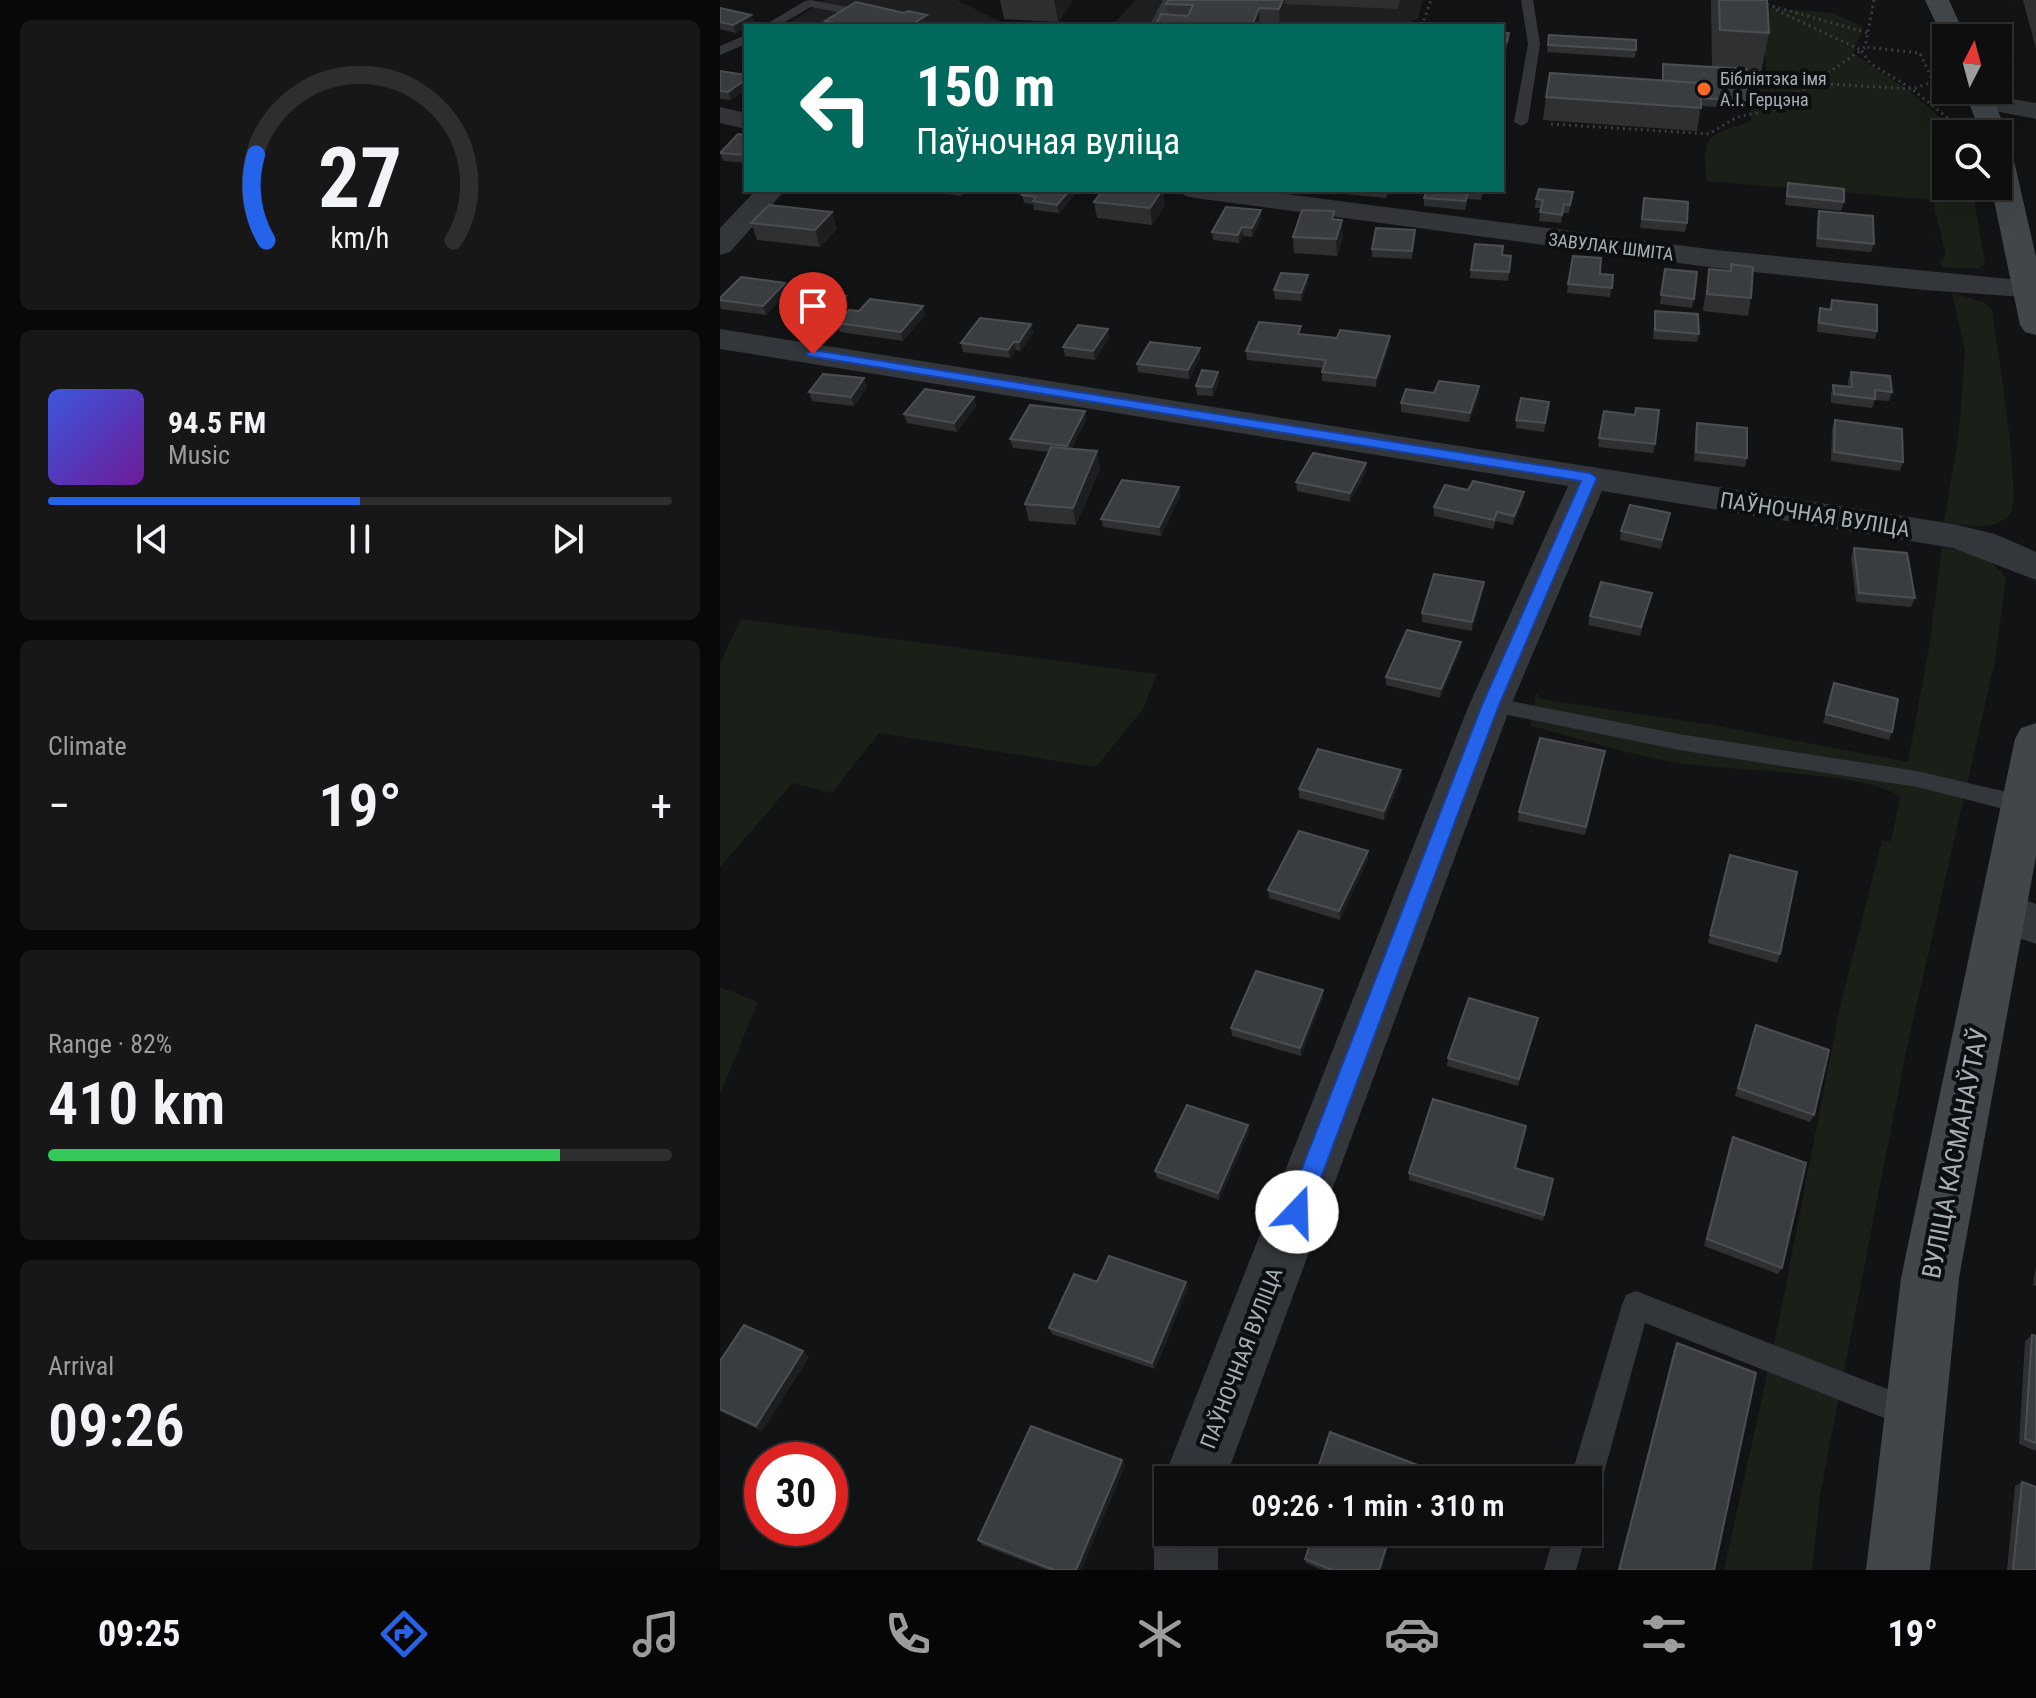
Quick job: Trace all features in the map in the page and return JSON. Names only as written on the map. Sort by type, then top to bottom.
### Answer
[{"type":"main road","points":[[1937,0],[1948,24]]},
{"type":"main road","points":[[2009,200],[2036,325]]},
{"type":"main road","name":"ВУЛІЦА КАСМАНАЎТАЎ","points":[[1898,1570],[1930,1278],[2019,919],[2024,805],[2036,739]]},
{"type":"street","points":[[2009,104],[2036,111]]},
{"type":"street","points":[[720,115],[744,121]]},
{"type":"street","points":[[720,246],[769,192]]},
{"type":"street","name":"ЗАВУЛАК ШМІТА","points":[[1210,192],[1659,253],[1883,278],[2029,290]]},
{"type":"street","name":"ПАЎНОЧНАЯ ВУЛІЦА","points":[[720,339],[1953,536],[1982,543],[2036,567]]},
{"type":"street","name":"ПАЎНОЧНАЯ ВУЛІЦА","points":[[1199,1466],[1490,705],[1590,478]]},
{"type":"street","points":[[1186,1546],[1186,1570]]},
{"type":"lane","points":[[837,8],[850,0]]},
{"type":"lane","points":[[1156,24],[1169,0]]},
{"type":"lane","points":[[1521,122],[1534,44],[1527,0]]},
{"type":"lane","points":[[772,24],[809,3],[918,24]]},
{"type":"lane","points":[[720,51],[744,40]]},
{"type":"lane","points":[[1490,705],[1679,742],[1917,779],[2024,805]]},
{"type":"lane","points":[[1590,1466],[1636,1305],[1915,1415]]},
{"type":"lane","points":[[1560,1570],[1567,1546]]},
{"type":"path","points":[[1423,24],[1431,0]]},
{"type":"path","points":[[1521,122],[1709,134],[1737,117],[1775,109],[1863,49],[1874,0]]},
{"type":"path","points":[[1813,83],[1912,89],[1933,82],[1920,53],[1863,49],[1760,3],[1868,33]]},
{"type":"path","points":[[1863,49],[1870,63],[1912,89],[1951,120]]},
{"type":"shaded area","points":[[825,0],[957,0],[1005,24],[787,24]]},
{"type":"shaded area","points":[[1136,0],[1423,0],[1418,18],[1408,24],[1113,24]]},
{"type":"shaded area","points":[[1761,7],[1833,13],[1863,27],[1853,53],[1908,90],[1943,120],[1932,120],[1932,200],[1706,181],[1705,152],[1710,138],[1751,121],[1751,80],[1767,81]]},
{"type":"shaded area","points":[[1932,200],[1974,200],[1985,264],[1978,269],[1942,267],[1939,262],[1946,255]]},
{"type":"shaded area","points":[[1952,293],[1984,302],[1992,310],[2011,451],[2013,502],[2010,514],[1988,526],[1944,522],[1959,432],[1965,351]]},
{"type":"shaded area","points":[[1942,547],[1978,555],[2006,578],[1995,661],[1906,1052],[1820,1495],[1812,1570],[1724,1570],[1779,1320],[1840,1007],[1882,840],[1891,842],[1900,797],[1882,788],[1828,777],[1660,760],[1530,726],[1536,693],[1541,699],[1713,725],[1908,762],[1930,641]]},
{"type":"shaded area","points":[[741,619],[1157,674],[1143,709],[1096,767],[879,733],[832,793],[793,783],[720,867],[720,663]]},
{"type":"shaded area","points":[[720,987],[758,1002],[720,1095]]},
{"type":"building","points":[[1169,0],[1283,0],[1279,9],[1259,8],[1253,23],[1270,24],[1156,24],[1161,14],[1188,16],[1193,5],[1166,4]]},
{"type":"building","points":[[1719,0],[1767,0],[1769,33],[1720,30]]},
{"type":"building","points":[[856,2],[927,15],[912,24],[839,24],[825,21]]},
{"type":"building","points":[[720,8],[751,15],[733,25],[720,22]]},
{"type":"building","points":[[1549,35],[1636,40],[1636,50],[1548,45]]},
{"type":"building","points":[[1663,64],[1746,69],[1747,101],[1701,98],[1701,83],[1663,81]]},
{"type":"building","points":[[720,71],[744,75],[744,80],[728,92],[720,91]]},
{"type":"building","points":[[1550,73],[1701,83],[1701,108],[1546,97]]},
{"type":"building","points":[[738,134],[744,135],[744,155],[720,153]]},
{"type":"building","points":[[1788,183],[1844,189],[1844,202],[1787,196]]},
{"type":"building","points":[[1539,189],[1573,192],[1570,205],[1564,204],[1562,215],[1540,212],[1543,200],[1536,199]]},
{"type":"building","points":[[1024,192],[1068,192],[1057,205],[1033,201],[1036,197],[1022,195]]},
{"type":"building","points":[[1102,192],[1161,192],[1150,208],[1094,202]]},
{"type":"building","points":[[1426,192],[1468,192],[1465,201],[1424,198]]},
{"type":"building","points":[[1644,198],[1688,202],[1687,223],[1642,219]]},
{"type":"building","points":[[769,205],[832,212],[815,230],[751,223]]},
{"type":"building","points":[[1226,207],[1261,210],[1252,228],[1242,227],[1238,235],[1212,232]]},
{"type":"building","points":[[1302,210],[1334,211],[1332,219],[1342,220],[1336,239],[1293,237]]},
{"type":"building","points":[[1819,211],[1873,216],[1874,244],[1818,238]]},
{"type":"building","points":[[1376,228],[1415,230],[1412,251],[1372,249]]},
{"type":"building","points":[[1475,244],[1503,246],[1502,255],[1511,256],[1509,272],[1471,270]]},
{"type":"building","points":[[1573,256],[1601,258],[1600,274],[1613,275],[1612,288],[1568,284]]},
{"type":"building","points":[[1731,264],[1753,267],[1751,298],[1707,294],[1709,269],[1731,271]]},
{"type":"building","points":[[1665,269],[1697,272],[1694,299],[1661,295]]},
{"type":"building","points":[[1281,273],[1308,275],[1301,293],[1274,290]]},
{"type":"building","points":[[741,277],[785,283],[763,306],[720,300]]},
{"type":"building","points":[[806,291],[846,296],[827,318],[787,313]]},
{"type":"building","points":[[870,299],[923,306],[901,332],[837,323],[849,310],[859,311]]},
{"type":"building","points":[[1832,300],[1877,305],[1877,331],[1819,323],[1820,308],[1831,310]]},
{"type":"building","points":[[1655,311],[1698,314],[1699,334],[1655,330]]},
{"type":"building","points":[[980,318],[1031,324],[1019,342],[1014,342],[1008,350],[961,343]]},
{"type":"building","points":[[1259,322],[1301,326],[1298,334],[1337,338],[1340,330],[1390,336],[1376,378],[1322,372],[1326,360],[1246,351]]},
{"type":"building","points":[[1078,325],[1108,329],[1093,351],[1063,347]]},
{"type":"building","points":[[1150,342],[1200,348],[1188,370],[1137,364]]},
{"type":"building","points":[[1202,370],[1218,372],[1212,387],[1196,386]]},
{"type":"building","points":[[1851,372],[1890,376],[1892,392],[1875,390],[1875,399],[1834,394],[1833,385],[1852,387]]},
{"type":"building","points":[[823,374],[864,378],[851,397],[809,392]]},
{"type":"building","points":[[1439,381],[1479,386],[1470,413],[1401,403],[1406,389],[1434,393]]},
{"type":"building","points":[[925,389],[974,397],[954,423],[904,414]]},
{"type":"building","points":[[1521,398],[1549,402],[1545,423],[1516,420]]},
{"type":"building","points":[[1030,405],[1085,411],[1067,446],[1010,439]]},
{"type":"building","points":[[1636,408],[1659,410],[1655,444],[1599,438],[1604,411],[1635,415]]},
{"type":"building","points":[[1835,420],[1902,429],[1903,462],[1834,452]]},
{"type":"building","points":[[1697,423],[1747,428],[1747,458],[1696,452]]},
{"type":"building","points":[[1051,447],[1097,451],[1073,508],[1025,504]]},
{"type":"building","points":[[1313,453],[1366,463],[1350,493],[1296,482]]},
{"type":"building","points":[[1122,480],[1179,487],[1159,527],[1101,519]]},
{"type":"building","points":[[1473,481],[1524,492],[1514,516],[1497,512],[1494,520],[1434,507],[1445,485],[1468,490]]},
{"type":"building","points":[[1630,505],[1670,513],[1662,540],[1621,531]]},
{"type":"building","points":[[1854,548],[1907,553],[1915,598],[1859,593]]},
{"type":"building","points":[[1434,574],[1484,582],[1472,622],[1422,613]]},
{"type":"building","points":[[1601,582],[1652,593],[1641,627],[1590,616]]},
{"type":"building","points":[[1407,630],[1461,642],[1441,689],[1386,677]]},
{"type":"building","points":[[1834,683],[1898,699],[1892,732],[1826,714]]},
{"type":"building","points":[[1540,738],[1605,751],[1586,827],[1519,812]]},
{"type":"building","points":[[1318,749],[1401,770],[1384,811],[1299,789]]},
{"type":"building","points":[[1299,831],[1368,851],[1339,911],[1268,890]]},
{"type":"building","points":[[1730,855],[1797,872],[1780,954],[1710,935]]},
{"type":"building","points":[[1256,971],[1323,990],[1300,1048],[1231,1028]]},
{"type":"building","points":[[1469,998],[1538,1018],[1519,1079],[1448,1058]]},
{"type":"building","points":[[1756,1025],[1829,1050],[1814,1115],[1738,1088]]},
{"type":"building","points":[[1433,1099],[1526,1126],[1515,1168],[1553,1179],[1544,1215],[1409,1173]]},
{"type":"building","points":[[1187,1105],[1248,1125],[1218,1193],[1155,1171]]},
{"type":"building","points":[[1733,1137],[1806,1163],[1782,1268],[1707,1239]]},
{"type":"building","points":[[1109,1256],[1186,1282],[1152,1363],[1049,1328],[1074,1274],[1097,1282]]},
{"type":"building","points":[[744,1325],[803,1351],[756,1426],[720,1409],[720,1361]]},
{"type":"building","points":[[2032,1335],[2036,1336],[2036,1443],[2025,1439]]},
{"type":"building","points":[[1677,1343],[1756,1373],[1714,1570],[1619,1570]]},
{"type":"building","points":[[1031,1426],[1122,1460],[1076,1570],[1054,1570],[978,1540]]},
{"type":"building","points":[[1330,1432],[1421,1466],[1319,1466]]},
{"type":"building","points":[[2022,1482],[2036,1487],[2036,1570],[2013,1570]]},
{"type":"building","points":[[1309,1546],[1387,1546],[1379,1570],[1332,1570],[1305,1559]]},
{"type":"place","name":"Бібліятэка імя А.І. Герцэна","points":[[1704,89]]},
{"type":"route","points":[[813,354],[1590,478],[1490,705],[1297,1212]]}]
